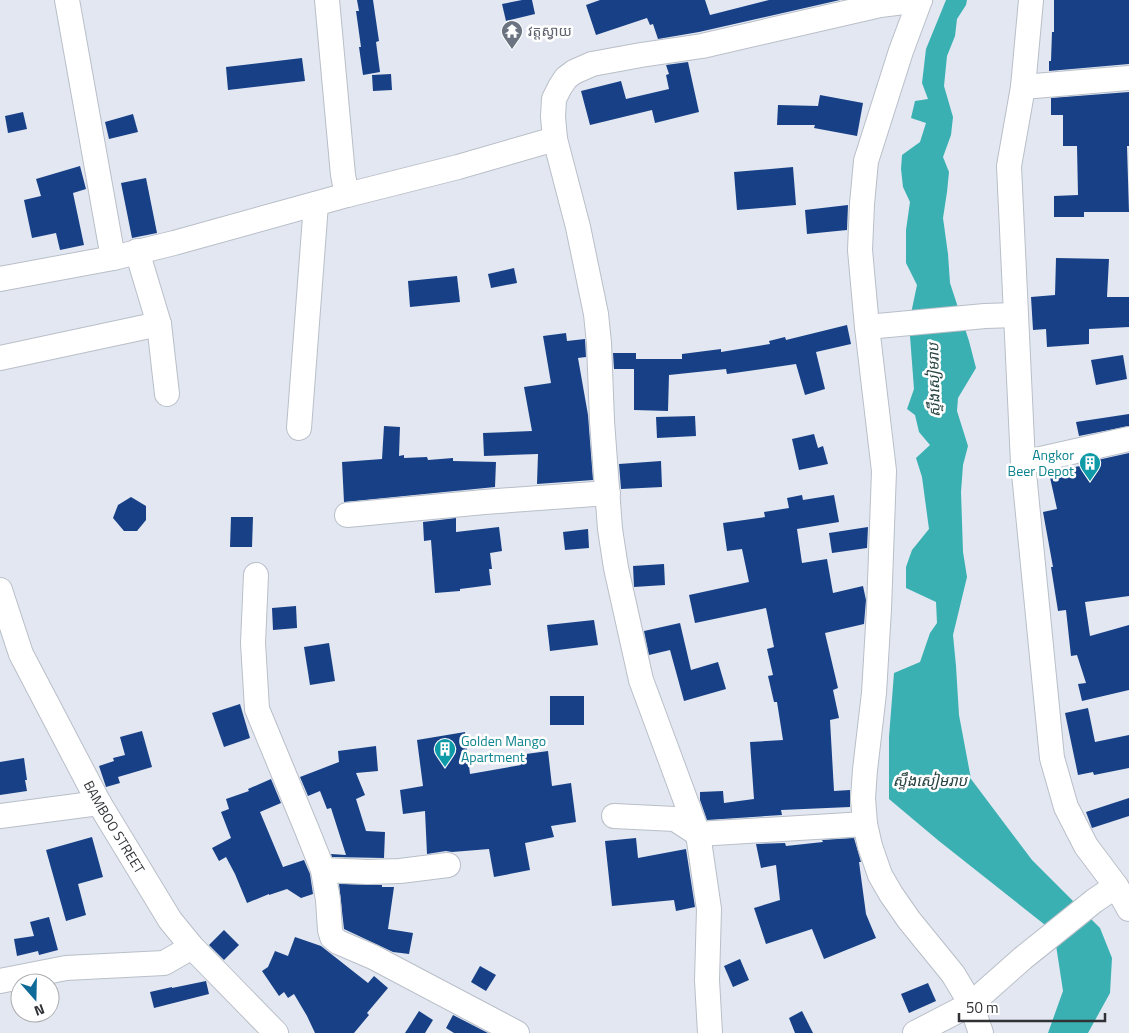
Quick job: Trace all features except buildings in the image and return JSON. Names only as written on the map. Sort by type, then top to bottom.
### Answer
[{"type":"street","points":[[67,0],[113,258]]},
{"type":"street","points":[[326,0],[347,195]]},
{"type":"street","points":[[710,1033],[707,980],[709,908],[698,834],[641,680],[616,568],[610,529],[596,314],[578,227],[555,139],[554,99],[566,78],[592,64],[702,46],[880,5],[920,0],[901,50],[866,161],[862,204],[860,250],[877,326],[884,472],[874,693],[864,788],[865,824],[880,875],[909,920],[953,974],[971,1004],[981,1033]]},
{"type":"street","points":[[1031,0],[1023,87],[1009,166],[1023,463],[1052,758],[1066,807],[1086,846],[1116,886],[1129,909]]},
{"type":"street","points":[[1023,87],[1129,78]]},
{"type":"street","points":[[0,279],[113,258],[174,243],[555,139]]},
{"type":"street","points":[[299,428],[316,204]]},
{"type":"street","points":[[137,251],[160,324],[168,394]]},
{"type":"street","points":[[877,326],[1016,315]]},
{"type":"street","points":[[0,358],[160,324]]},
{"type":"street","points":[[1023,463],[1129,439]]},
{"type":"street","points":[[347,515],[608,493]]},
{"type":"street","points":[[256,575],[254,643],[257,709],[323,870],[332,937],[334,940],[373,957],[517,1033]]},
{"type":"street","name":"BAMBOO STREET","points":[[0,590],[22,654],[99,803],[170,920],[192,947],[276,1033]]},
{"type":"street","points":[[0,816],[99,803]]},
{"type":"street","points":[[614,816],[675,819],[698,834],[865,824]]},
{"type":"street","points":[[323,870],[400,871],[448,865]]},
{"type":"street","points":[[916,1033],[971,1004],[1023,958],[1094,901],[1116,886]]},
{"type":"street","points":[[0,981],[66,968],[164,963],[192,947]]},
{"type":"water","name":"ស្ទឹងសៀមរាប","points":[[946,0],[967,0],[957,19],[955,36],[947,56],[944,86],[953,117],[951,135],[943,157],[949,172],[943,218],[950,283],[976,368],[958,398],[957,411],[968,446],[963,465],[961,492],[963,552],[967,577],[953,635],[959,715],[971,779],[1032,860],[1100,928],[1112,958],[1110,993],[1088,1033],[1048,1033],[1063,991],[1054,932],[889,799],[889,737],[894,673],[920,662],[930,633],[937,623],[936,602],[906,588],[906,567],[912,550],[929,529],[922,477],[916,458],[930,445],[919,432],[915,415],[907,409],[914,389],[909,323],[917,285],[906,263],[906,230],[910,202],[903,187],[901,169],[902,155],[920,142],[926,123],[911,118],[915,101],[928,99],[922,83],[926,49]]},
{"type":"place","name":"វត្តស្វាយ","points":[[512,50]]},
{"type":"place","name":"Angkor Beer Depot","points":[[1090,482]]},
{"type":"place","name":"Golden Mango Apartment","points":[[445,768]]}]
